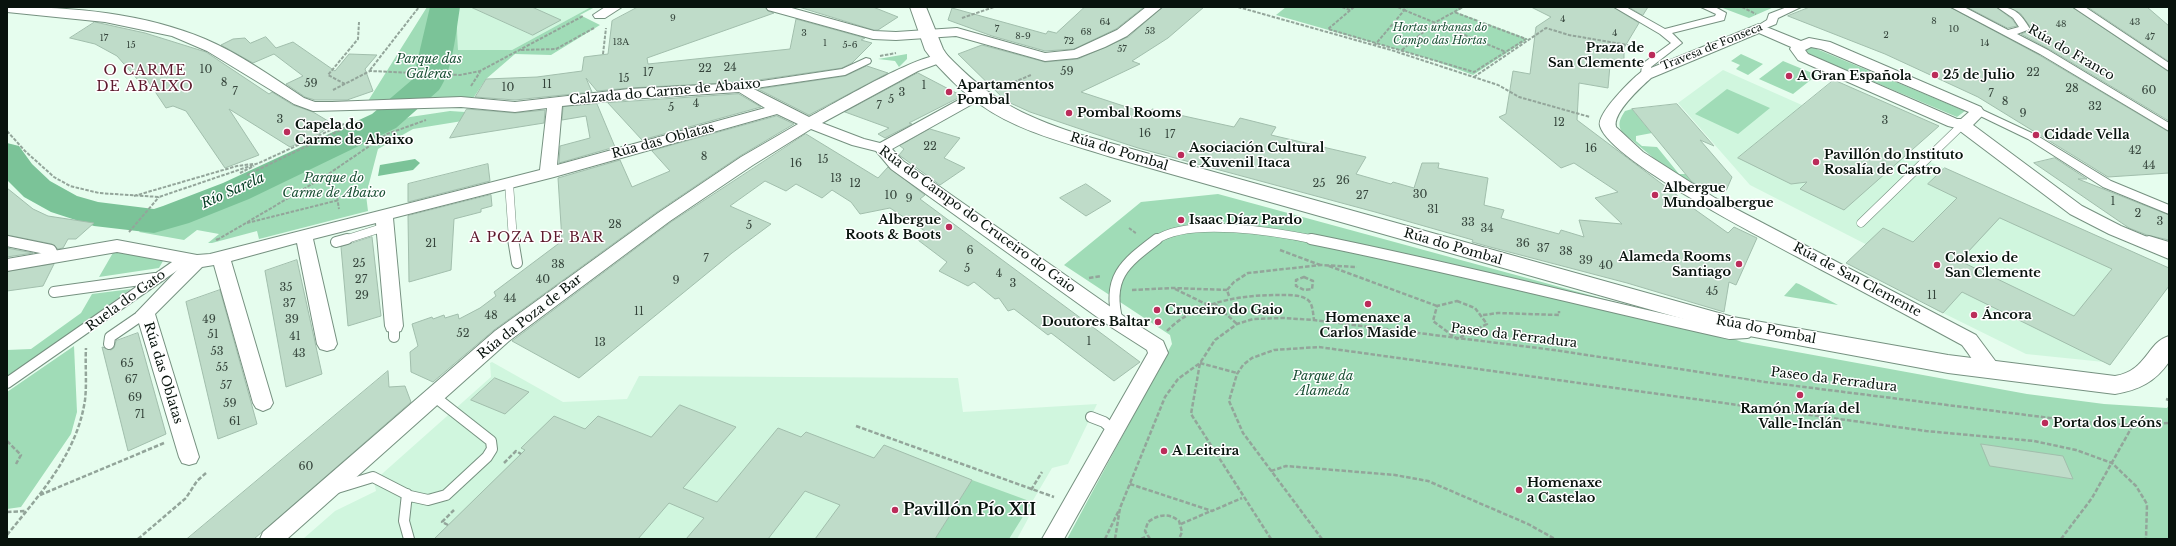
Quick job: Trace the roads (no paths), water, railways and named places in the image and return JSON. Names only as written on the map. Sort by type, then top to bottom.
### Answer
[{"type":"street","points":[[598,19],[615,7]]},
{"type":"street","name":"Rúa do Pombal","points":[[918,7],[936,32],[934,50],[940,58],[995,106],[1023,119],[1118,153],[1694,314],[1765,332],[1992,370]]},
{"type":"street","points":[[781,8],[873,35],[896,36],[936,32],[966,34],[1045,57],[1076,54],[1100,44],[1122,33],[1155,7]]},
{"type":"street","points":[[1619,7],[1664,32],[1677,44],[1646,66],[1646,74]]},
{"type":"street","points":[[1664,32],[1720,18],[1721,13],[1706,7]]},
{"type":"street","name":"Travesa de Fonseca","points":[[1646,74],[1758,21],[1772,22],[1772,16],[1796,7]]},
{"type":"street","name":"Rúa do Franco","points":[[1956,7],[2044,52],[2167,124]]},
{"type":"street","points":[[2002,7],[2017,16],[2025,29],[2008,33]]},
{"type":"street","points":[[2078,7],[2169,68]]},
{"type":"street","name":"Calzada do Carme de Abaixo","points":[[7,8],[118,18],[186,37],[210,47],[306,104],[337,107],[357,104],[461,102],[507,107],[629,94],[742,87],[844,72],[870,59]]},
{"type":"street","points":[[1758,21],[1801,46]]},
{"type":"street","points":[[2169,210],[2107,184],[2032,136],[1976,110],[1825,45],[1810,42],[1801,46],[1797,52],[1807,60],[1962,125],[2076,210],[2115,230],[2169,253]]},
{"type":"street","name":"Rúa da Poza de Bar","points":[[271,539],[435,397],[502,336],[664,217],[747,161],[810,123],[913,68],[940,58]]},
{"type":"street","name":"Rúa de San Clemente","points":[[1646,74],[1629,91],[1607,122],[1609,130],[1614,135],[1671,179],[1709,202],[1969,340],[1992,370]]},
{"type":"street","name":"Rúa do Campo do Cruceiro do Gaio","points":[[742,87],[778,109],[810,123],[858,142],[882,148],[897,165],[1118,322],[1156,346],[1158,353],[1113,430]]},
{"type":"street","points":[[882,148],[980,94]]},
{"type":"street","points":[[548,173],[555,102]]},
{"type":"street","name":"Rúa das Oblatas","points":[[7,264],[117,246],[191,260],[221,257],[304,236],[385,221],[509,183],[778,109]]},
{"type":"street","points":[[1962,125],[1967,123],[1977,113],[1976,110]]},
{"type":"street","points":[[385,221],[394,332]]},
{"type":"street","points":[[2115,230],[2169,246]]},
{"type":"street","points":[[304,236],[327,344]]},
{"type":"street","points":[[221,257],[263,403]]},
{"type":"street","name":"Rúa das Oblatas","points":[[189,457],[146,313],[191,260]]},
{"type":"street","points":[[1992,370],[2103,384],[2124,384],[2135,382],[2147,373],[2169,344]]},
{"type":"street","points":[[1053,539],[1113,430]]},
{"type":"lane","points":[[1861,223],[1962,125]]},
{"type":"lane","points":[[509,183],[511,228],[517,263]]},
{"type":"lane","points":[[336,242],[385,221]]},
{"type":"lane","points":[[1118,322],[1113,303],[1115,284],[1127,264],[1140,250],[1158,238],[1177,231],[1211,226],[1303,237],[1426,262],[1564,297],[1730,334],[1765,332]]},
{"type":"lane","points":[[7,241],[51,250],[54,256]]},
{"type":"lane","points":[[7,384],[157,278],[191,260]]},
{"type":"lane","points":[[54,292],[157,278]]},
{"type":"lane","points":[[109,344],[110,337],[146,313]]},
{"type":"lane","points":[[329,490],[373,477],[407,494],[428,500],[446,495],[487,457],[492,449],[491,441],[435,397]]},
{"type":"lane","points":[[1091,417],[1104,422],[1113,430]]},
{"type":"lane","points":[[407,494],[404,521],[409,539]]},
{"type":"waterway","name":"Río Sarela","points":[[7,154],[19,172],[37,189],[64,204],[94,214],[154,221],[176,215],[236,191],[384,121],[428,83],[436,53],[445,7]]},
{"type":"place","name":"Praza de San Clemente","points":[[1652,55]]},
{"type":"place","name":"25 de Julio","points":[[1935,75]]},
{"type":"place","name":"A Gran Española","points":[[1789,76]]},
{"type":"place","name":"Apartamentos Pombal","points":[[949,92]]},
{"type":"place","name":"Pombal Rooms","points":[[1069,113]]},
{"type":"place","name":"Capela do Carme de Abaixo","points":[[287,132]]},
{"type":"place","name":"Cidade Vella","points":[[2036,135]]},
{"type":"place","name":"Asociación Cultural e Xuvenil Itaca","points":[[1181,155]]},
{"type":"place","name":"Pavillón do Instituto Rosalía de Castro","points":[[1816,162]]},
{"type":"place","name":"Albergue Mundoalbergue","points":[[1655,195]]},
{"type":"place","name":"Isaac Díaz Pardo","points":[[1181,220]]},
{"type":"place","name":"Albergue Roots & Boots","points":[[949,227]]},
{"type":"place","name":"Alameda Rooms Santiago","points":[[1739,264]]},
{"type":"place","name":"Colexio de San Clemente","points":[[1937,265]]},
{"type":"place","name":"Homenaxe a Carlos Maside","points":[[1368,304]]},
{"type":"place","name":"Cruceiro do Gaio","points":[[1157,310]]},
{"type":"place","name":"Áncora","points":[[1974,315]]},
{"type":"place","name":"Doutores Baltar","points":[[1158,322]]},
{"type":"place","name":"Ramón María del Valle-Inclán","points":[[1800,395]]},
{"type":"place","name":"Porta dos Leóns","points":[[2045,423]]},
{"type":"place","name":"A Leiteira","points":[[1164,451]]},
{"type":"place","name":"Homenaxe a Castelao","points":[[1519,490]]},
{"type":"place","name":"Pavillón Pío XII","points":[[895,510]]},
{"type":"district","name":"O CARME DE ABAIXO","points":[[145,80]]},
{"type":"district","name":"A POZA DE BAR","points":[[537,238]]},
{"type":"park label","name":"Hortas urbanas do Campo das Hortas","points":[[1440,34]]},
{"type":"park label","name":"Parque das Galeras","points":[[429,66]]},
{"type":"park label","name":"Parque do Carme de Abaixo","points":[[334,186]]},
{"type":"park label","name":"Parque da Alameda","points":[[1323,384]]}]
